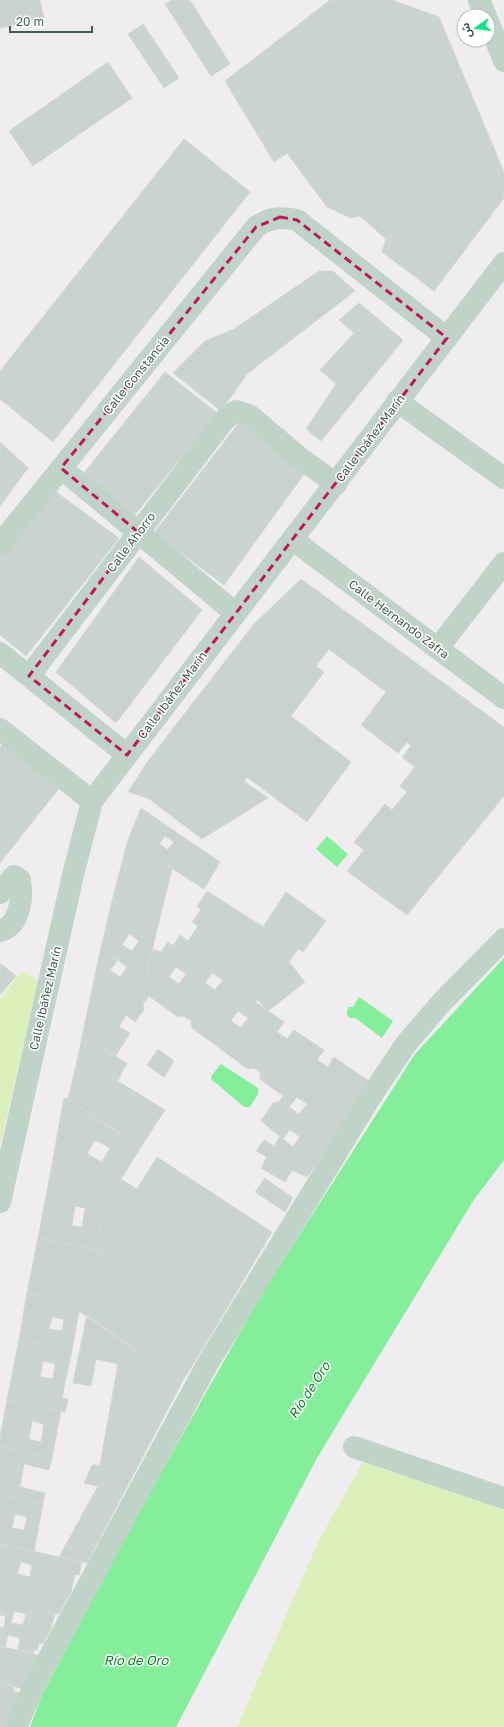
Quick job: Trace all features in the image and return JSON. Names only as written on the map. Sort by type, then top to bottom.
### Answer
[{"type":"street","points":[[496,41],[504,61]]},
{"type":"street","name":"Calle Constancia","points":[[0,544],[256,227],[266,221],[280,217],[297,220],[447,338]]},
{"type":"street","name":"Calle Ibáñez Marín","points":[[0,1202],[3,1170],[92,801],[504,263]]},
{"type":"street","points":[[397,401],[504,478]]},
{"type":"street","name":"Calle Ahorro","points":[[29,676],[225,419],[236,411],[249,415],[300,458],[336,484]]},
{"type":"street","points":[[61,468],[235,613]]},
{"type":"street","name":"Calle Hernando Zafra","points":[[293,540],[504,698]]},
{"type":"street","points":[[438,648],[504,563]]},
{"type":"street","points":[[0,653],[127,755]]},
{"type":"street","points":[[0,729],[92,801]]},
{"type":"street","points":[[0,894],[14,876],[20,880],[22,892],[16,918],[8,930],[0,931]]},
{"type":"street","points":[[16,1727],[35,1684],[208,1363],[373,1093],[406,1044],[442,1002],[504,939]]},
{"type":"street","points":[[354,1447],[504,1498]]},
{"type":"highlighted area","points":[[280,217],[297,220],[447,338],[127,755],[29,676],[138,532],[61,468],[256,227]]},
{"type":"shaded area","points":[[22,971],[38,981],[0,1145],[0,1000]]},
{"type":"shaded area","points":[[363,1462],[504,1509],[504,1727],[237,1727],[319,1540]]},
{"type":"water","points":[[327,836],[348,854],[337,867],[316,849]]},
{"type":"water","name":"Río de Oro","points":[[504,958],[504,1160],[473,1201],[317,1458],[176,1727],[30,1727],[42,1695],[136,1517],[261,1295],[415,1054]]},
{"type":"water","points":[[359,997],[393,1021],[382,1038],[355,1018],[350,1018],[347,1015],[349,1007],[353,1007]]},
{"type":"water","points":[[221,1064],[258,1088],[258,1094],[250,1107],[244,1107],[211,1079],[212,1075]]},
{"type":"building","points":[[0,0],[40,0],[44,18],[0,28]]},
{"type":"building","points":[[172,0],[190,0],[230,64],[211,76],[165,4]]},
{"type":"building","points":[[330,0],[392,0],[439,17],[504,172],[504,198],[434,291],[382,252],[386,239],[360,216],[351,218],[327,207],[287,153],[274,162],[225,81]]},
{"type":"building","points":[[143,24],[179,78],[164,88],[128,34]]},
{"type":"building","points":[[108,62],[132,98],[33,166],[9,131]]},
{"type":"building","points":[[184,139],[250,192],[53,442],[0,399],[0,371]]},
{"type":"building","points":[[319,271],[333,271],[355,291],[247,374],[221,411],[173,373],[205,341],[234,329]]},
{"type":"building","points":[[359,303],[403,340],[321,441],[306,429],[336,384],[320,370],[354,333],[339,320]]},
{"type":"building","points":[[165,372],[217,413],[134,516],[83,474]]},
{"type":"building","points":[[241,420],[307,470],[224,585],[154,533]]},
{"type":"building","points":[[0,442],[28,468],[0,506]]},
{"type":"building","points":[[48,486],[119,538],[26,656],[0,635],[0,549]]},
{"type":"building","points":[[139,557],[202,610],[116,723],[56,672]]},
{"type":"building","points":[[301,579],[504,727],[504,796],[407,915],[347,871],[364,850],[354,842],[385,804],[392,810],[407,792],[400,786],[415,767],[402,757],[411,746],[407,742],[398,753],[361,725],[386,692],[329,649],[316,666],[324,672],[291,716],[351,762],[307,822],[247,777],[244,781],[268,798],[202,839],[148,798],[128,792],[148,761],[254,624]]},
{"type":"building","points":[[4,743],[60,787],[0,863],[0,747]]},
{"type":"building","points":[[141,808],[220,862],[204,889],[128,840]],"holes":[[[165,836],[174,842],[168,850],[159,844]]]},
{"type":"building","points":[[128,840],[172,869],[156,934],[112,901]]},
{"type":"building","points":[[207,891],[298,949],[289,962],[305,982],[268,1011],[262,1007],[263,1006],[258,1000],[255,1002],[173,946],[180,935],[188,941],[198,926],[192,922],[201,909],[197,907]]},
{"type":"building","points":[[286,892],[326,921],[303,952],[263,927]]},
{"type":"building","points":[[112,901],[156,934],[145,980],[101,948]],"holes":[[[129,934],[139,941],[132,951],[122,945]]]},
{"type":"building","points":[[168,942],[212,973],[205,983],[215,990],[223,980],[284,1022],[277,1032],[287,1039],[294,1030],[324,1050],[317,1060],[328,1067],[334,1057],[373,1084],[315,1166],[293,1147],[300,1137],[290,1130],[283,1139],[261,1121],[273,1103],[279,1102],[283,1096],[260,1079],[260,1073],[254,1068],[248,1069],[192,1028],[191,1021],[184,1016],[178,1017],[149,996],[143,1004],[144,1010],[135,1022],[92,989],[101,948],[117,961],[110,970],[120,977],[127,967],[145,980],[153,949],[161,952]],"holes":[[[176,967],[186,974],[179,984],[169,977]],[[238,1011],[248,1018],[241,1028],[231,1021]],[[297,1097],[307,1104],[299,1114],[289,1107]]]},
{"type":"building","points":[[0,963],[16,976],[0,995]]},
{"type":"building","points":[[92,989],[126,1015],[119,1027],[130,1033],[115,1057],[82,1037]]},
{"type":"building","points":[[82,1037],[127,1063],[122,1072],[80,1047]]},
{"type":"building","points":[[80,1047],[122,1072],[118,1081],[78,1057]]},
{"type":"building","points":[[158,1049],[174,1061],[164,1077],[147,1065]]},
{"type":"building","points":[[78,1057],[134,1091],[109,1127],[68,1099]]},
{"type":"building","points":[[134,1091],[165,1110],[141,1147],[109,1127]]},
{"type":"building","points":[[64,1098],[68,1099],[141,1147],[105,1205],[51,1170]],"holes":[[[95,1140],[110,1148],[102,1162],[87,1154]]]},
{"type":"building","points":[[280,1136],[315,1166],[307,1177],[292,1170],[285,1182],[261,1168],[267,1157],[256,1151],[264,1140],[274,1146]]},
{"type":"building","points":[[157,1157],[272,1232],[211,1335],[99,1268],[103,1251],[95,1249],[105,1205],[121,1179],[137,1189]]},
{"type":"building","points":[[51,1170],[105,1205],[95,1249],[38,1238]],"holes":[[[75,1206],[85,1208],[82,1227],[72,1226]]]},
{"type":"building","points":[[265,1178],[293,1198],[285,1212],[255,1192]]},
{"type":"building","points":[[38,1238],[103,1251],[99,1268],[211,1335],[182,1382],[79,1311],[69,1301],[27,1293]]},
{"type":"building","points":[[27,1293],[69,1301],[79,1311],[72,1350],[19,1340]],"holes":[[[52,1317],[64,1319],[62,1331],[49,1329]]]},
{"type":"building","points":[[87,1315],[182,1382],[87,1563],[59,1557],[98,1486],[84,1483],[92,1465],[100,1465],[118,1364],[96,1359],[91,1386],[73,1383]]},
{"type":"building","points":[[19,1340],[72,1350],[62,1398],[68,1399],[65,1412],[7,1400]],"holes":[[[43,1361],[55,1364],[53,1379],[40,1377]]]},
{"type":"building","points":[[7,1400],[61,1411],[52,1458],[0,1446],[0,1438]],"holes":[[[32,1421],[44,1424],[41,1442],[29,1439]]]},
{"type":"building","points":[[0,1446],[52,1458],[49,1470],[24,1464],[20,1487],[45,1493],[43,1504],[0,1495]]},
{"type":"building","points":[[0,1495],[43,1504],[34,1551],[0,1544]],"holes":[[[15,1514],[27,1517],[24,1530],[12,1528]]]},
{"type":"building","points":[[0,1544],[82,1562],[79,1575],[75,1574],[71,1592],[59,1614],[55,1613],[51,1629],[43,1644],[39,1643],[37,1650],[34,1650],[33,1653],[18,1650],[20,1638],[8,1635],[5,1647],[0,1646],[0,1627],[4,1628],[6,1616],[0,1615]],"holes":[[[21,1562],[32,1565],[30,1577],[17,1574]],[[14,1611],[26,1614],[23,1625],[11,1623]]]},
{"type":"building","points":[[0,1646],[38,1655],[21,1688],[0,1684]]},
{"type":"building","points":[[0,1684],[14,1687],[13,1691],[19,1693],[8,1727],[0,1727]]}]
